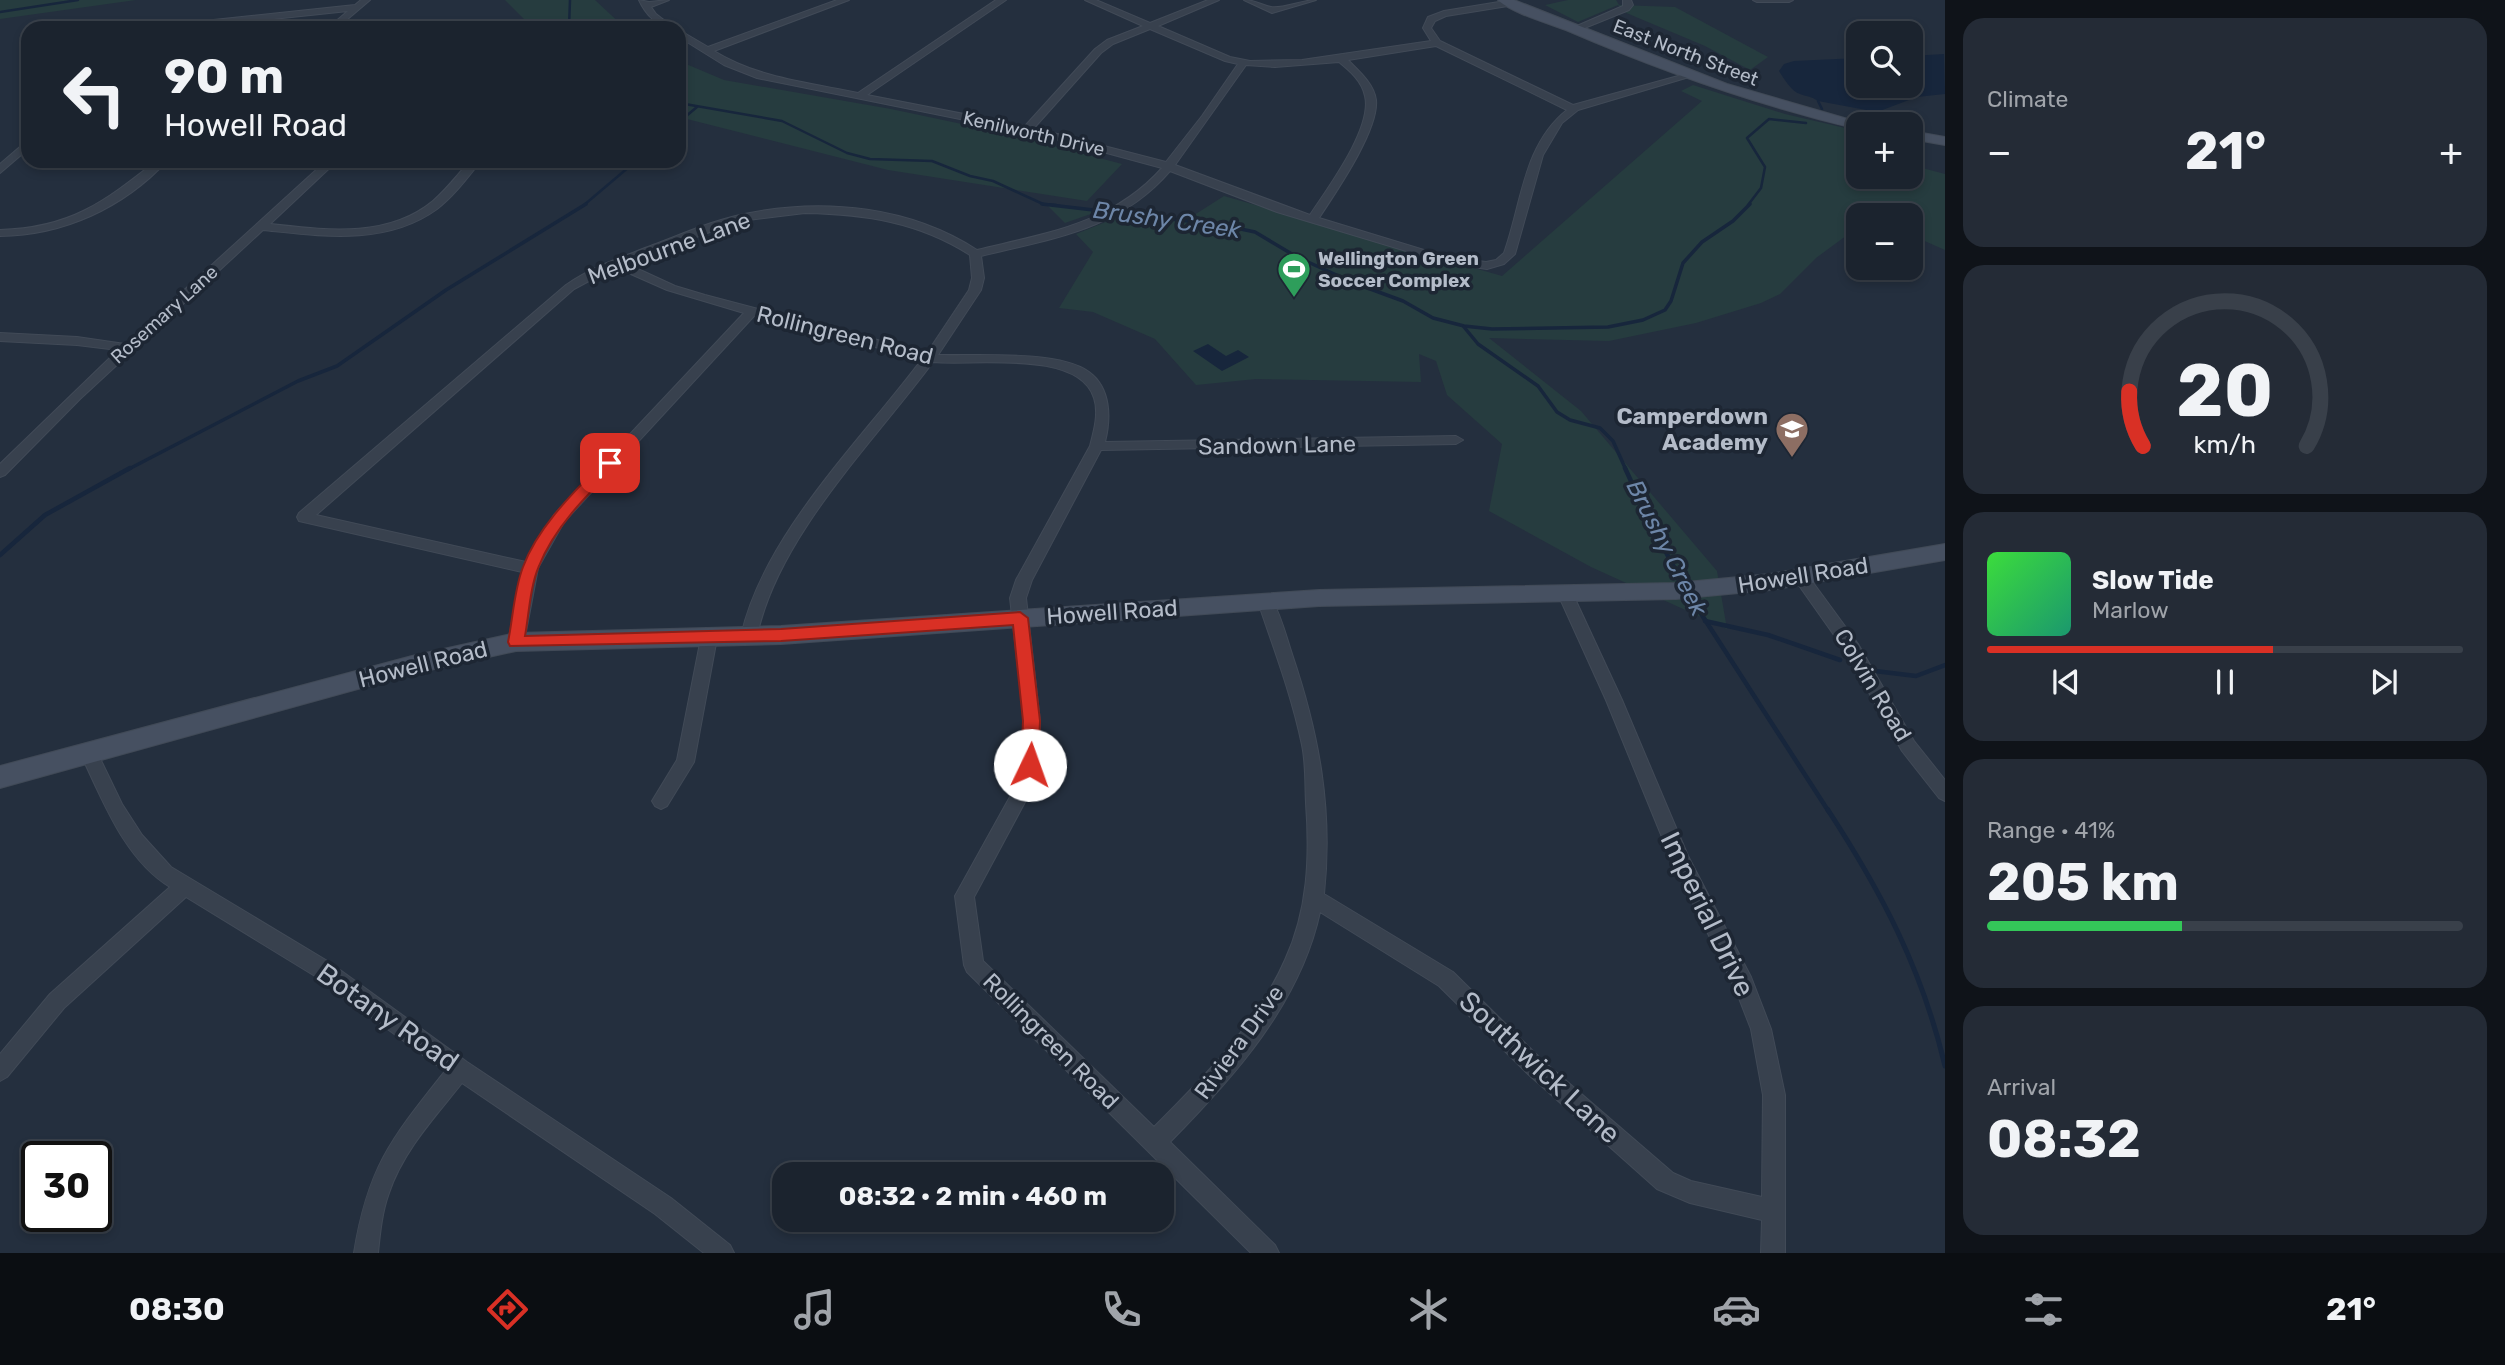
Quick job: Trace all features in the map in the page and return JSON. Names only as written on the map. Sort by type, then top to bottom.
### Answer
[{"type":"main road","name":"East North Street","points":[[1508,1],[1686,75],[1790,109],[1846,122]]},
{"type":"main road","points":[[1923,137],[1945,141]]},
{"type":"main road","name":"Howell Road","points":[[0,777],[412,665],[516,642],[749,636],[1402,595],[1653,591],[1725,587],[1945,552]]},
{"type":"street","points":[[340,21],[366,0]]},
{"type":"street","points":[[644,3],[665,0]]},
{"type":"street","points":[[707,51],[845,0]]},
{"type":"street","points":[[862,94],[1002,0]]},
{"type":"street","points":[[1089,0],[1242,64],[1280,65],[1437,43]]},
{"type":"street","points":[[1028,128],[1101,48],[1117,38],[1215,0]]},
{"type":"street","points":[[1248,0],[1272,10],[1312,0]]},
{"type":"street","points":[[1574,29],[1626,8],[1629,5],[1627,0]]},
{"type":"street","points":[[1757,0],[1789,0]]},
{"type":"street","points":[[1508,1],[1433,18],[1427,28],[1437,43],[1573,109],[1686,75]]},
{"type":"street","points":[[644,3],[663,21]]},
{"type":"street","points":[[230,21],[357,7]]},
{"type":"street","name":"Kenilworth Drive","points":[[686,38],[727,63],[760,76],[1028,128],[1168,166],[1312,220],[1467,265],[1487,266],[1500,262],[1511,251],[1543,144],[1556,125],[1573,109]]},
{"type":"street","points":[[1312,220],[1357,144],[1372,109],[1371,97],[1364,83],[1339,57]]},
{"type":"street","points":[[749,636],[758,596],[780,557],[831,483],[929,358],[975,290],[978,278],[975,254],[1100,218],[1127,206],[1146,191],[1168,166],[1242,64]]},
{"type":"street","points":[[0,170],[21,150]]},
{"type":"street","points":[[1,234],[35,231],[80,220],[152,168]]},
{"type":"street","name":"Rosemary Lane","points":[[0,471],[75,396],[324,168]]},
{"type":"street","points":[[261,226],[343,233],[388,227],[409,220],[435,204],[469,168]]},
{"type":"street","name":"Melbourne Lane","points":[[530,568],[304,517],[570,287],[616,263],[735,219],[805,210],[844,212],[916,225],[951,237],[975,254]]},
{"type":"street","name":"Rollingreen Road","points":[[616,263],[671,288],[929,358],[1041,361],[1078,371],[1093,383],[1101,399],[1102,426],[1097,446],[1024,580],[1018,598],[1032,721],[1030,765],[1020,797],[964,896],[974,965],[1267,1253]]},
{"type":"street","points":[[516,642],[530,568],[553,528],[574,500],[752,311]]},
{"type":"street","points":[[0,337],[66,340],[128,348]]},
{"type":"street","name":"Sandown Lane","points":[[1097,446],[1456,440]]},
{"type":"street","name":"Colvin Road","points":[[1801,577],[1852,648],[1908,746],[1945,793]]},
{"type":"street","name":"Imperial Drive","points":[[1565,592],[1614,700],[1680,859],[1744,984],[1762,1029],[1774,1096],[1773,1253]]},
{"type":"street","name":"Riviera Drive","points":[[1154,1143],[1213,1084],[1270,1006],[1300,947],[1314,898],[1317,823],[1311,747],[1300,703],[1266,602]]},
{"type":"street","points":[[661,801],[684,762],[709,638]]},
{"type":"street","name":"Botany Road","points":[[89,753],[116,809],[136,841],[164,873],[322,969],[460,1069],[663,1206],[722,1253]]},
{"type":"street","points":[[0,1070],[57,1001],[185,886]]},
{"type":"street","name":"Southwick Lane","points":[[1314,898],[1446,979],[1535,1067],[1665,1181],[1690,1192],[1774,1211]]},
{"type":"street","points":[[366,1253],[376,1195],[387,1170],[400,1147],[460,1069]]},
{"type":"green space","points":[[0,0],[136,0],[0,19]]},
{"type":"green space","points":[[505,0],[595,0],[618,21],[526,21]]},
{"type":"green space","points":[[1568,0],[1616,0],[1619,5],[1675,7],[1768,57],[1750,70],[1705,46],[1624,12],[1618,5],[1578,22],[1545,5]]},
{"type":"green space","points":[[686,64],[724,80],[891,109],[1009,134],[1122,164],[1087,201],[888,170],[686,119]]},
{"type":"green space","points":[[1693,85],[1785,114],[1846,128],[1846,189],[1923,189],[1923,168],[1945,174],[1945,250],[1923,240],[1923,203],[1846,203],[1846,236],[1816,258],[1780,294],[1761,303],[1696,323],[1609,341],[1489,338],[1581,411],[1717,571],[1727,629],[1591,567],[1489,511],[1502,444],[1447,395],[1436,361],[1419,354],[1421,382],[1256,379],[1196,385],[1155,339],[1093,312],[1059,308],[1093,252],[1076,234],[1128,213],[1197,222],[1191,217],[1224,196],[1502,276],[1702,101],[1681,91]]},
{"type":"green space","points":[[1046,204],[1102,210],[1065,223]]},
{"type":"water","points":[[1944,54],[1945,94],[1923,96],[1923,55]]},
{"type":"water","points":[[1846,59],[1846,98],[1914,98],[1877,112],[1818,101],[1797,93],[1779,71],[1784,64],[1794,61]]},
{"type":"water","points":[[1208,344],[1226,356],[1238,350],[1249,357],[1222,371],[1193,351]]},
{"type":"waterway","points":[[0,12],[78,0]]},
{"type":"waterway","name":"Brushy Creek","points":[[569,21],[570,0]]},
{"type":"waterway","points":[[1818,101],[1822,109]]},
{"type":"waterway","name":"Brushy Creek","points":[[686,104],[782,121],[847,153],[870,159],[932,161],[970,176],[993,181],[1043,204],[1056,205]]},
{"type":"waterway","points":[[686,116],[697,107]]},
{"type":"waterway","points":[[1748,205],[1761,188],[1765,167],[1747,138],[1769,119],[1806,123]]},
{"type":"waterway","points":[[584,205],[628,168]]},
{"type":"waterway","points":[[127,470],[298,381],[337,366],[446,290],[586,204]]},
{"type":"waterway","name":"Brushy Creek","points":[[1042,204],[1222,225],[1255,232],[1297,257],[1354,283],[1403,301],[1433,318],[1464,326],[1492,329],[1608,327],[1643,320],[1665,310],[1671,301],[1683,263],[1702,242],[1733,221],[1750,204]]},
{"type":"waterway","name":"Brushy Creek","points":[[1464,327],[1478,344],[1538,386],[1557,412],[1570,420],[1600,428],[1613,441],[1626,470]]},
{"type":"waterway","points":[[0,555],[45,515],[130,468]]},
{"type":"waterway","name":"Brushy Creek","points":[[1625,468],[1652,527],[1685,587]]},
{"type":"waterway","name":"Brushy Creek","points":[[1689,595],[1706,621]]},
{"type":"waterway","points":[[1706,621],[1768,635],[1840,660]]},
{"type":"waterway","name":"Brushy Creek","points":[[1706,621],[1829,812]]},
{"type":"waterway","points":[[1875,671],[1916,676],[1945,665]]},
{"type":"waterway","name":"Brushy Creek","points":[[1828,810],[1866,871],[1898,933],[1925,997],[1945,1066]]},
{"type":"place","name":"Wellington Green Soccer Complex","points":[[1294,299]]},
{"type":"place","name":"Camperdown Academy","points":[[1792,459]]},
{"type":"route","points":[[610,463],[574,500],[542,545],[530,568],[516,642],[781,635],[1020,618],[1032,721],[1030,765]]}]
